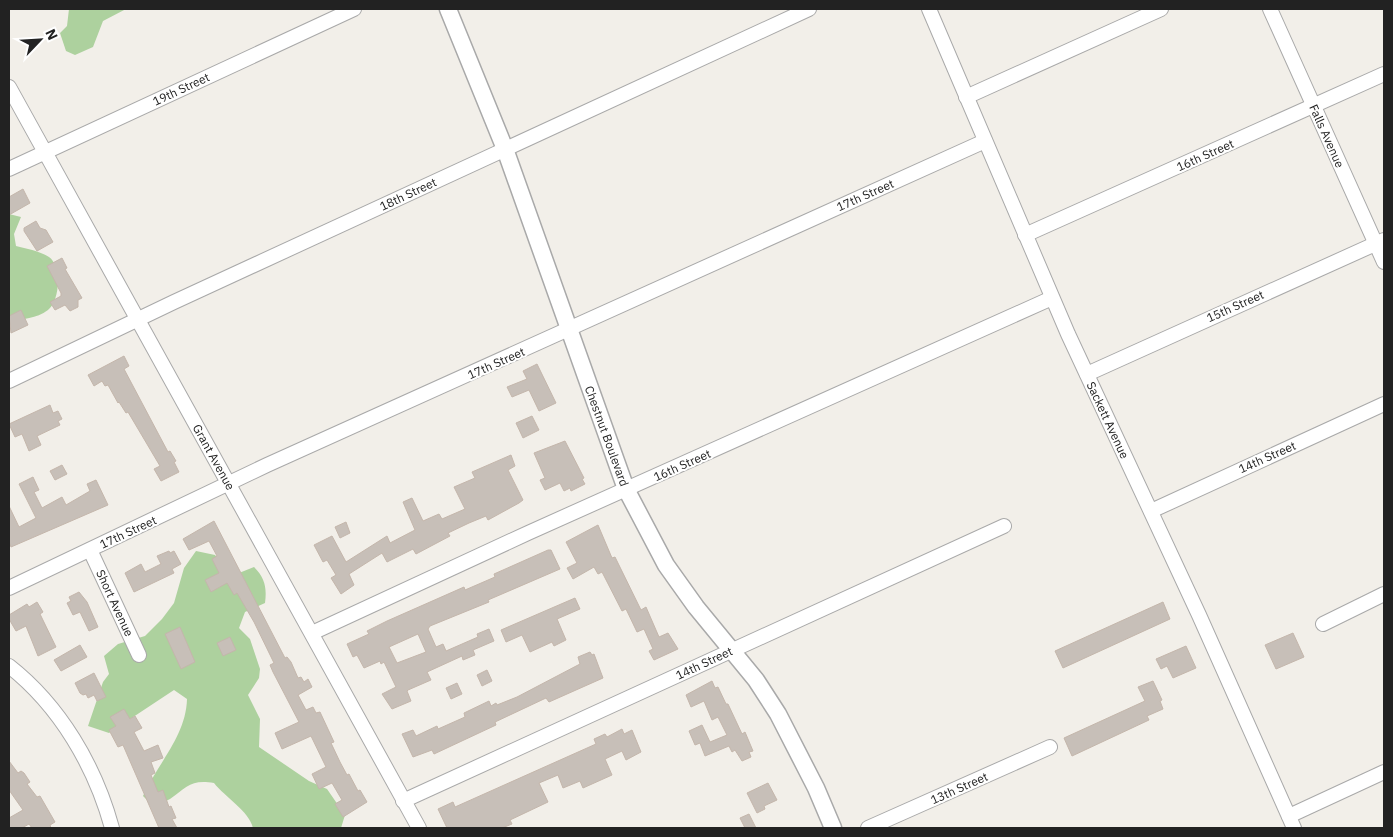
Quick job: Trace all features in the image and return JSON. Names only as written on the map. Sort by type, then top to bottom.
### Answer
[{"type":"street","name":"19th Street","points":[[9,169],[354,9]]},
{"type":"street","name":"Chestnut Boulevard","points":[[448,9],[505,149],[626,489],[666,565],[756,680],[789,733],[833,828]]},
{"type":"street","name":"18th Street","points":[[9,381],[138,319],[809,9]]},
{"type":"street","name":"Sackett Avenue","points":[[929,9],[1052,298],[1292,822]]},
{"type":"street","points":[[966,97],[1161,9]]},
{"type":"street","name":"Falls Avenue","points":[[1270,9],[1380,242],[1384,262]]},
{"type":"street","name":"16th Street","points":[[1025,235],[1384,74]]},
{"type":"street","name":"Grant Avenue","points":[[9,87],[419,828]]},
{"type":"street","name":"17th Street","points":[[9,588],[229,484],[985,141]]},
{"type":"street","name":"15th Street","points":[[1087,374],[1380,242]]},
{"type":"street","name":"16th Street","points":[[312,634],[345,616],[1052,298]]},
{"type":"street","name":"14th Street","points":[[1151,511],[1384,404]]},
{"type":"street","name":"14th Street","points":[[404,801],[1004,526]]},
{"type":"street","name":"Short Avenue","points":[[90,550],[139,655]]},
{"type":"street","points":[[1323,624],[1384,594]]},
{"type":"street","points":[[9,666],[51,707],[72,737],[97,784],[112,828]]},
{"type":"street","name":"13th Street","points":[[868,828],[1050,747]]},
{"type":"street","points":[[1292,822],[1384,772]]},
{"type":"green space","points":[[69,9],[126,9],[103,21],[93,47],[75,55],[66,51],[60,33],[67,26]]},
{"type":"green space","points":[[9,214],[21,217],[14,234],[16,246],[49,257],[56,268],[58,284],[55,299],[48,310],[34,317],[9,323]]},
{"type":"green space","points":[[196,551],[215,555],[226,569],[239,573],[254,567],[263,579],[266,593],[265,603],[245,612],[239,628],[250,639],[260,669],[259,678],[248,695],[260,719],[259,747],[309,781],[327,789],[345,815],[341,828],[253,828],[242,810],[214,783],[194,783],[168,800],[151,804],[143,796],[177,737],[185,712],[187,699],[174,690],[109,733],[88,726],[103,682],[109,674],[104,656],[118,644],[145,636],[162,619],[174,603],[184,568]]},
{"type":"building","points":[[23,189],[30,203],[9,215],[9,197]]},
{"type":"building","points":[[36,221],[40,228],[46,230],[53,242],[37,251],[24,231],[24,228]]},
{"type":"building","points":[[62,258],[67,268],[65,269],[82,298],[78,300],[78,307],[70,311],[65,305],[55,310],[50,302],[61,296],[61,293],[47,266]]},
{"type":"building","points":[[21,310],[28,325],[11,333],[9,316]]},
{"type":"building","points":[[124,356],[129,366],[124,369],[168,452],[170,451],[176,461],[174,462],[179,472],[161,481],[154,469],[160,466],[128,412],[126,413],[118,403],[108,385],[105,386],[102,381],[94,386],[88,375]]},
{"type":"building","points":[[537,364],[556,403],[539,411],[529,390],[512,397],[507,387],[527,379],[523,371]]},
{"type":"building","points":[[50,405],[53,413],[58,411],[62,419],[58,421],[60,425],[37,436],[41,445],[29,451],[22,434],[15,437],[9,424]]},
{"type":"building","points":[[532,416],[539,430],[523,438],[516,423]]},
{"type":"building","points":[[565,441],[584,478],[582,479],[585,484],[571,491],[570,488],[564,491],[560,483],[545,490],[540,480],[545,478],[534,453]]},
{"type":"building","points":[[511,455],[515,466],[508,470],[523,500],[488,520],[486,516],[448,533],[450,536],[416,554],[413,549],[387,562],[382,553],[349,574],[354,585],[341,594],[331,578],[336,575],[327,560],[323,562],[314,545],[332,536],[346,562],[387,536],[390,543],[415,530],[403,502],[412,498],[423,521],[439,514],[442,519],[465,509],[454,487],[475,478],[472,472]]},
{"type":"building","points":[[62,465],[67,474],[55,480],[50,471]]},
{"type":"building","points":[[33,477],[39,490],[34,492],[42,508],[62,497],[66,505],[90,491],[87,484],[96,480],[108,505],[11,547],[9,542],[9,506],[19,527],[36,518],[19,484]]},
{"type":"building","points":[[214,521],[285,658],[287,657],[291,662],[298,678],[301,677],[304,682],[308,679],[312,687],[298,695],[306,710],[313,707],[316,713],[320,712],[334,742],[331,743],[340,762],[367,802],[343,817],[335,804],[342,800],[332,783],[319,789],[312,774],[326,767],[311,736],[282,749],[275,733],[299,722],[270,665],[274,663],[237,593],[234,595],[227,583],[211,592],[205,580],[219,573],[212,559],[217,556],[209,541],[189,550],[183,539]]},
{"type":"building","points":[[346,522],[350,533],[340,538],[335,527]]},
{"type":"building","points":[[598,525],[612,558],[615,557],[641,610],[646,607],[659,637],[668,633],[678,649],[654,660],[649,651],[653,649],[644,629],[637,632],[626,609],[622,611],[602,572],[598,574],[594,567],[573,579],[567,568],[577,563],[566,542]]},
{"type":"building","points":[[548,550],[551,550],[560,569],[488,600],[489,602],[430,626],[428,629],[436,647],[443,644],[446,651],[478,637],[477,634],[489,629],[494,641],[473,650],[475,655],[463,660],[462,656],[427,672],[431,680],[408,690],[411,701],[392,709],[382,694],[396,687],[384,662],[381,664],[380,661],[364,668],[357,655],[353,657],[347,644],[369,634],[367,631],[387,621],[464,587],[465,590],[495,577],[494,574]],"holes":[[[418,634],[426,652],[397,663],[389,647]]]},
{"type":"building","points":[[169,551],[170,553],[174,551],[181,564],[172,569],[174,573],[134,592],[125,573],[141,564],[145,572],[161,564],[157,556]]},
{"type":"building","points":[[79,592],[87,602],[98,627],[89,631],[80,612],[73,615],[67,603],[71,601],[69,597]]},
{"type":"building","points":[[575,598],[580,609],[557,619],[566,640],[554,646],[552,642],[530,652],[522,635],[506,642],[501,630]]},
{"type":"building","points":[[37,602],[43,612],[40,614],[56,647],[38,656],[26,626],[16,631],[9,619],[9,615],[27,604],[29,607]]},
{"type":"building","points":[[1163,602],[1170,619],[1063,668],[1055,651]]},
{"type":"building","points":[[180,627],[195,662],[181,669],[165,634]]},
{"type":"building","points":[[1293,633],[1304,657],[1276,669],[1265,645]]},
{"type":"building","points":[[230,637],[236,650],[223,656],[217,643]]},
{"type":"building","points":[[80,645],[87,657],[61,671],[54,660]]},
{"type":"building","points":[[1186,646],[1196,668],[1173,678],[1167,666],[1161,669],[1156,659]]},
{"type":"building","points":[[590,652],[592,655],[594,654],[603,678],[549,702],[546,698],[495,722],[496,725],[434,754],[432,750],[413,757],[402,734],[413,730],[416,736],[437,726],[438,729],[465,717],[464,713],[489,701],[491,706],[517,697],[580,664],[578,657]]},
{"type":"building","points":[[487,670],[492,681],[482,686],[477,675]]},
{"type":"building","points":[[94,673],[106,697],[97,701],[94,695],[88,698],[86,694],[80,693],[75,683]]},
{"type":"building","points":[[712,681],[715,688],[718,687],[726,704],[728,704],[742,734],[745,732],[753,751],[749,752],[751,757],[742,761],[735,750],[732,752],[729,746],[705,756],[700,743],[695,745],[689,731],[702,725],[710,742],[727,735],[718,717],[712,720],[704,701],[691,707],[686,695]]},
{"type":"building","points":[[1153,681],[1162,700],[1160,701],[1163,709],[1147,716],[1149,720],[1072,756],[1064,738],[1145,701],[1138,687]]},
{"type":"building","points":[[457,683],[462,694],[451,699],[446,688]]},
{"type":"building","points":[[124,709],[130,719],[135,716],[142,728],[134,732],[144,751],[158,745],[163,758],[151,762],[155,773],[151,775],[158,792],[163,790],[169,807],[171,806],[176,818],[172,819],[177,828],[159,828],[123,745],[118,747],[109,730],[116,726],[110,717]]},
{"type":"building","points":[[622,729],[624,734],[632,730],[641,752],[626,760],[622,751],[605,759],[612,775],[583,788],[580,781],[563,788],[558,775],[539,783],[548,802],[510,820],[512,824],[502,828],[447,828],[438,809],[453,802],[455,807],[596,744],[594,739],[605,734],[607,737]]},
{"type":"building","points":[[9,761],[18,773],[21,771],[24,773],[30,782],[27,784],[37,797],[40,796],[55,822],[50,825],[51,828],[32,828],[29,824],[22,828],[9,828],[9,818],[23,810],[9,790]]},
{"type":"building","points":[[768,783],[777,800],[764,806],[765,809],[757,813],[747,793]]},
{"type":"building","points":[[749,814],[756,828],[745,828],[740,818]]}]
